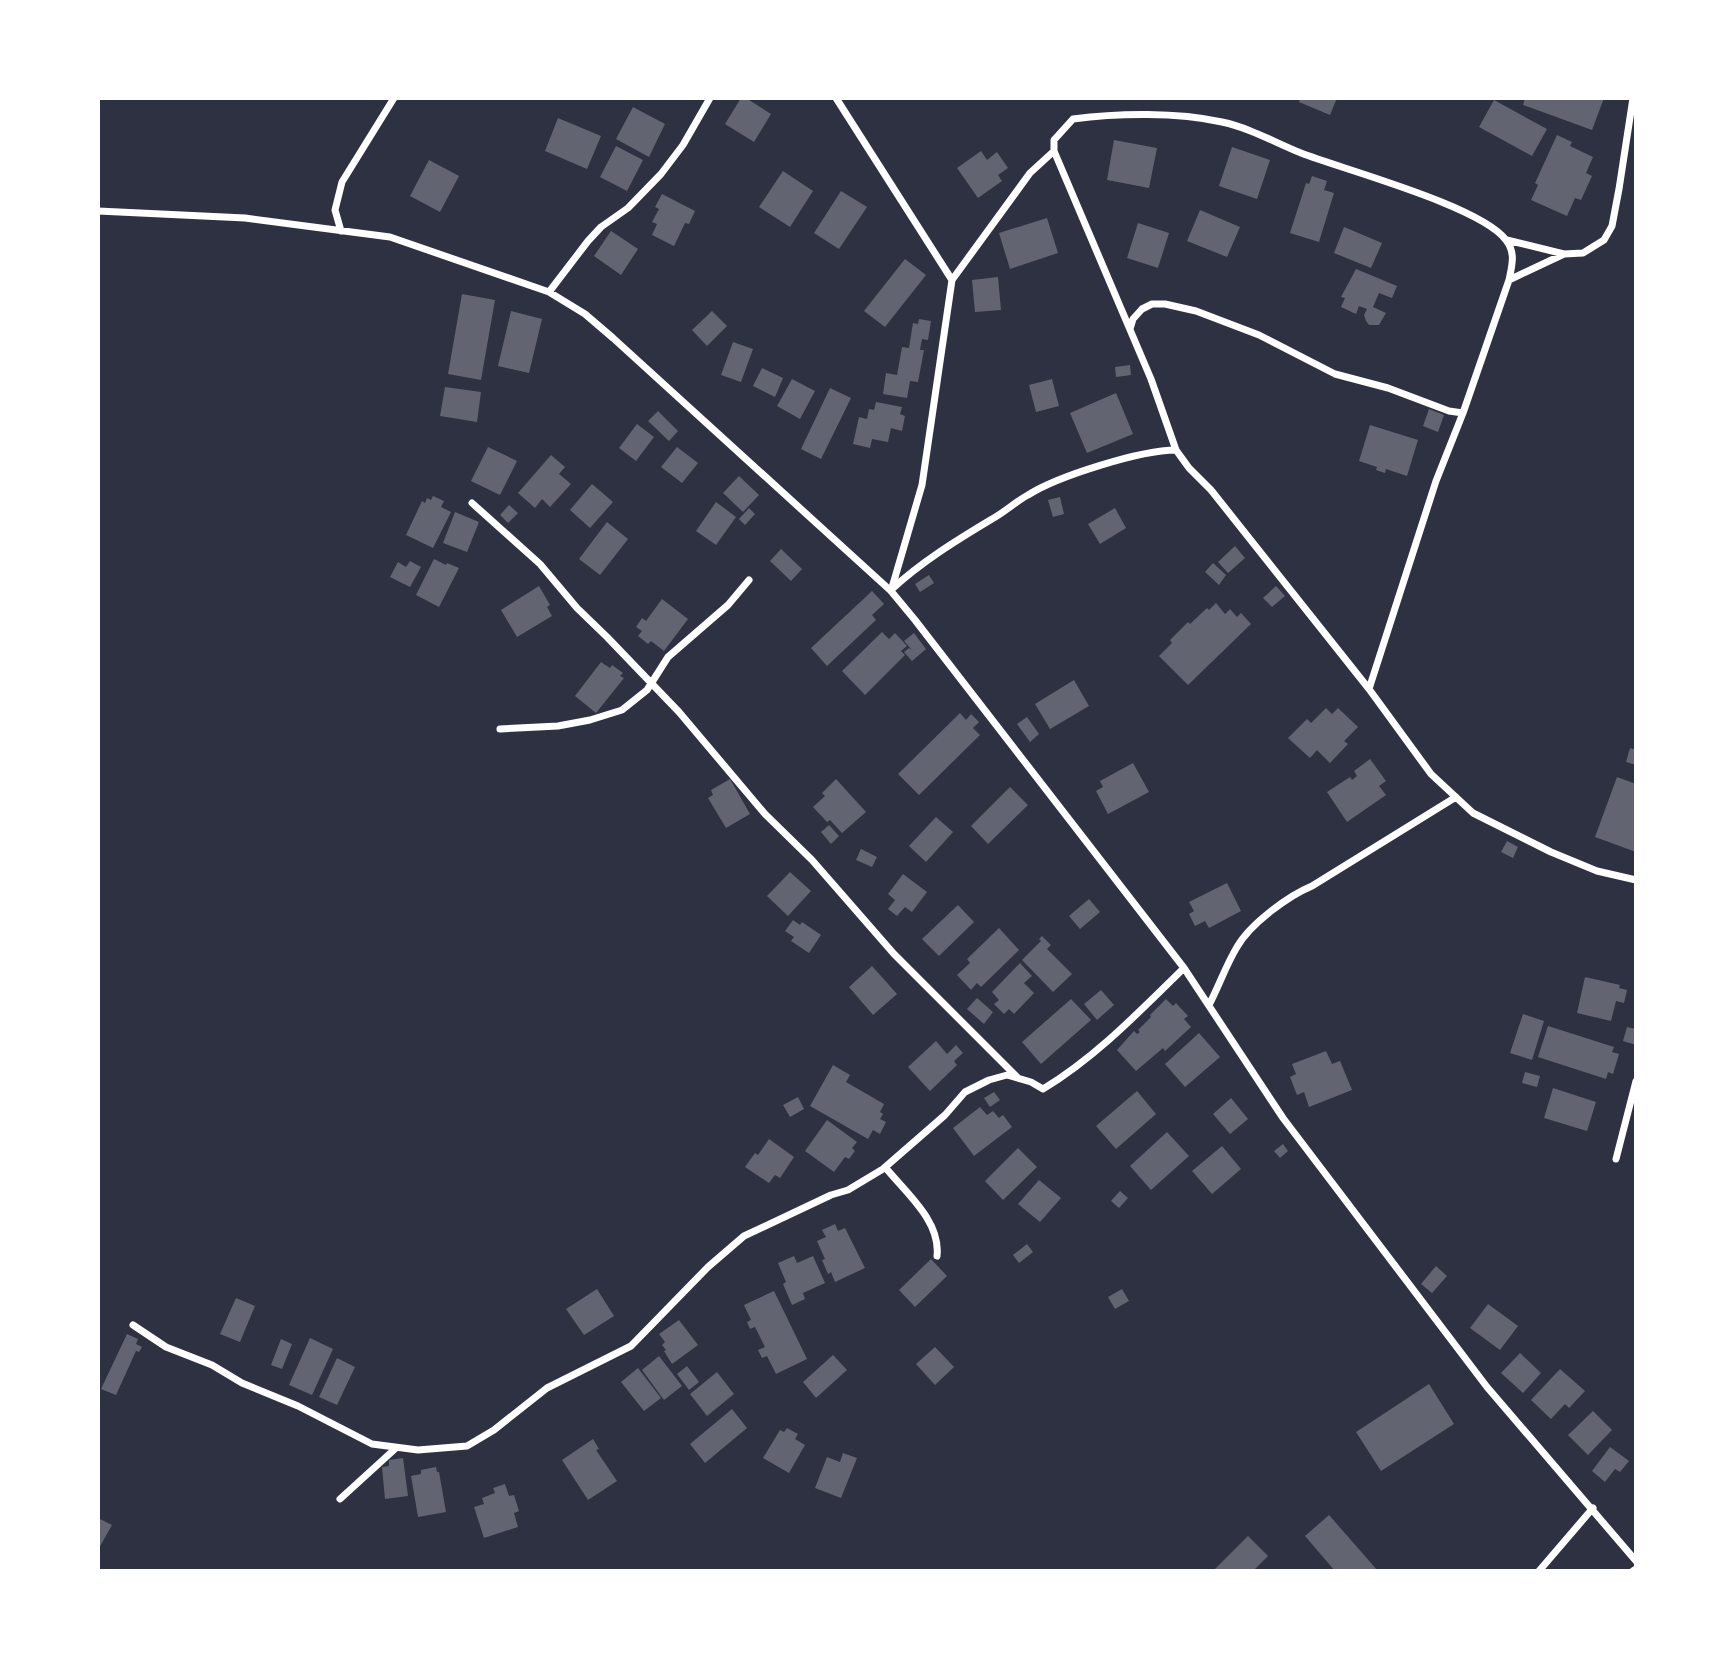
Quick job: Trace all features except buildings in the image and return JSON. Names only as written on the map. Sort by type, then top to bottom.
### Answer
[{"type":"street","points":[[341,230],[335,210],[342,182],[394,98]]},
{"type":"street","points":[[549,292],[588,241],[628,208],[661,174],[683,145],[710,98]]},
{"type":"street","points":[[836,98],[952,280]]},
{"type":"street","points":[[1507,240],[1564,254],[1583,253],[1604,240],[1612,226],[1633,98]]},
{"type":"street","points":[[1369,690],[1436,481],[1463,413],[1509,280],[1514,258],[1507,240],[1493,227],[1450,206],[1300,153],[1250,130],[1223,122],[1168,117],[1097,116],[1073,119],[1059,131],[1054,140],[1054,151],[1151,379],[1176,450],[1189,468],[1212,490],[1432,774],[1473,813],[1551,852],[1597,870],[1636,880]]},
{"type":"street","points":[[891,591],[922,485],[952,280],[1030,173],[1054,151]]},
{"type":"street","points":[[98,211],[245,218],[390,237],[549,292],[585,314],[613,338],[891,591],[1184,968],[1283,1118],[1486,1387],[1636,1560]]},
{"type":"street","points":[[1509,280],[1564,254]]},
{"type":"street","points":[[1130,330],[1133,319],[1142,309],[1152,304],[1196,311],[1259,335],[1335,374],[1388,388],[1449,411],[1463,413]]},
{"type":"street","points":[[891,591],[947,546],[1028,494],[1092,468],[1161,450],[1176,450]]},
{"type":"street","points":[[472,503],[540,564],[577,608],[652,682],[713,750],[765,814],[812,860],[894,954],[1020,1081]]},
{"type":"street","points":[[500,729],[558,726],[621,710],[647,690],[668,657],[728,605],[749,580]]},
{"type":"street","points":[[1209,1006],[1237,946],[1248,931],[1294,893],[1312,886],[1456,797]]},
{"type":"street","points":[[133,1325],[166,1347],[212,1365],[242,1384],[298,1406],[372,1444],[418,1450],[467,1446],[494,1430],[547,1388],[631,1346],[708,1267],[744,1236],[831,1195],[848,1191],[886,1167],[945,1115],[965,1092],[989,1080],[1007,1076],[1031,1082],[1043,1089],[1058,1080],[1123,1027],[1184,968]]},
{"type":"street","points":[[1616,1158],[1636,1081]]},
{"type":"street","points":[[886,1167],[935,1231],[937,1256]]},
{"type":"street","points":[[341,1499],[396,1448]]},
{"type":"street","points":[[1539,1571],[1593,1508]]}]
